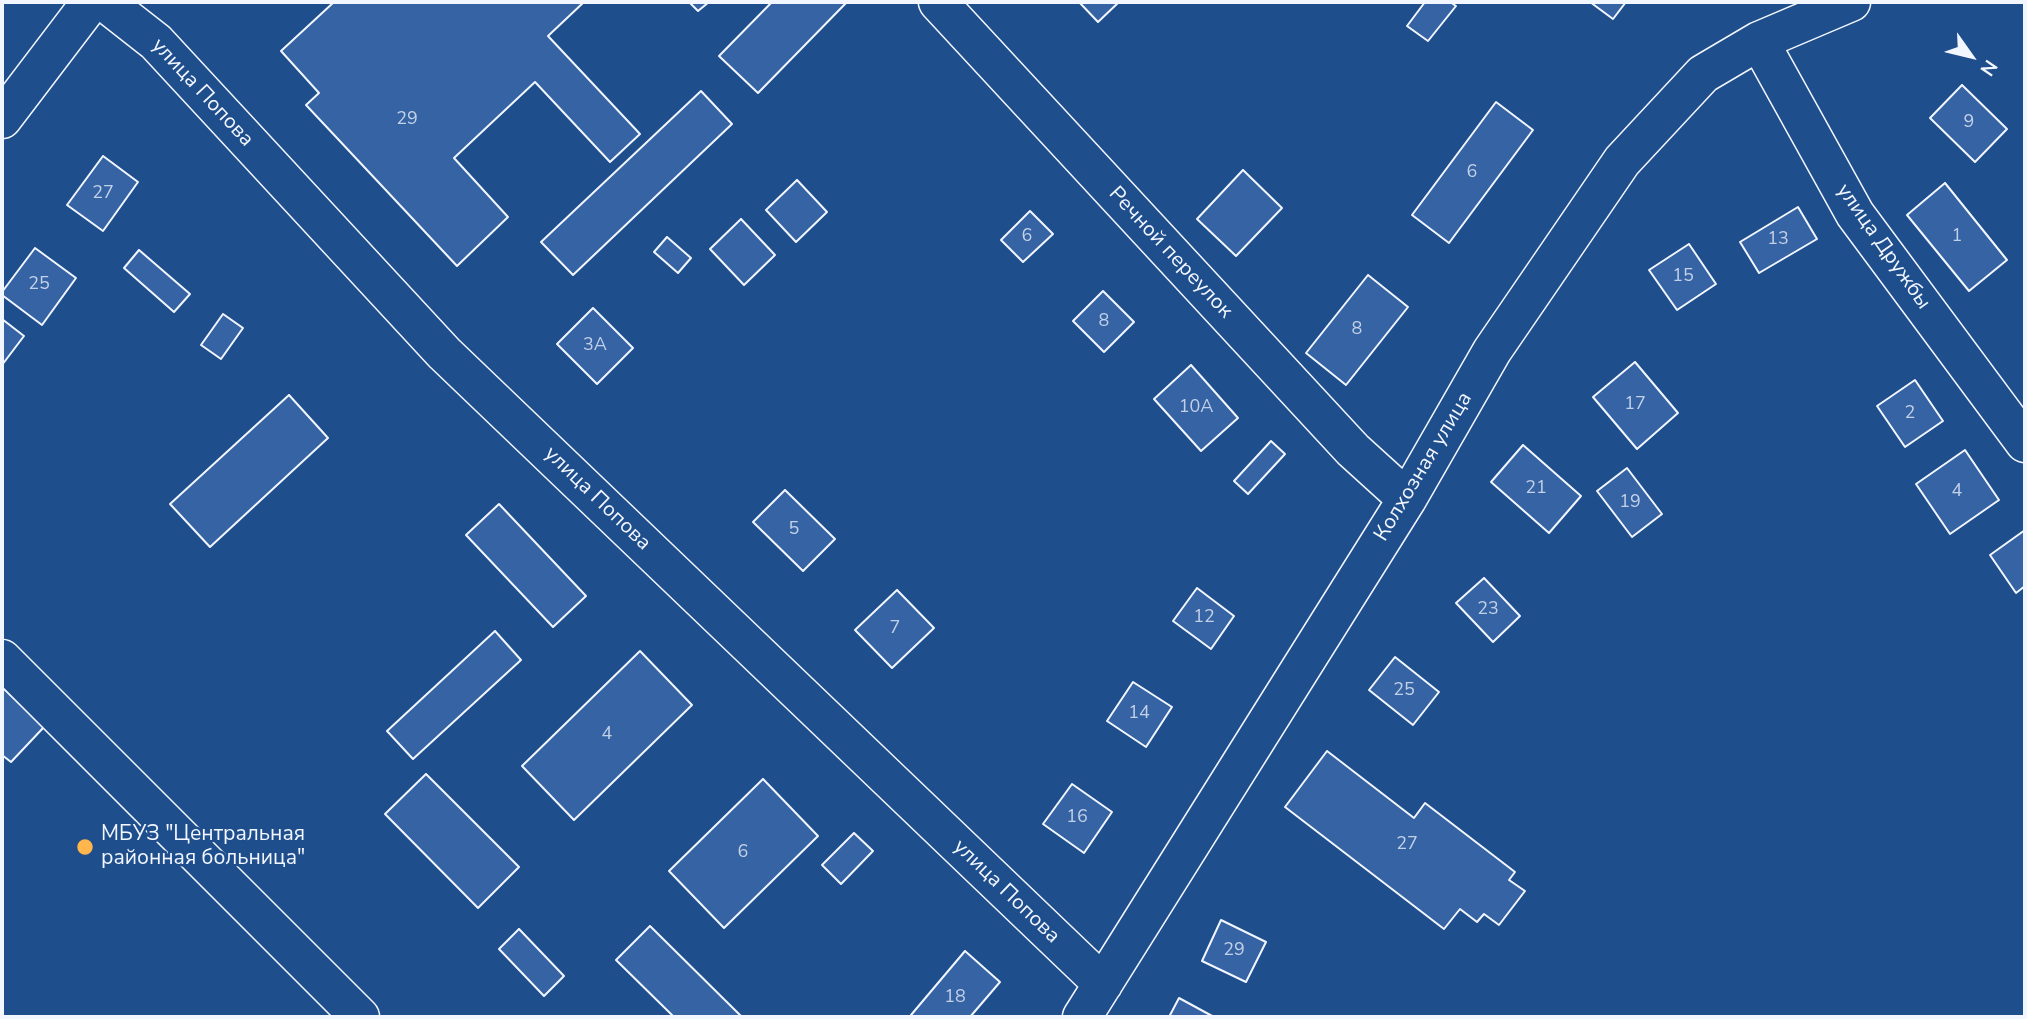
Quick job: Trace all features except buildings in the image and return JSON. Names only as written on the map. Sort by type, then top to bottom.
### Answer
[{"type":"street","points":[[2,119],[91,2]]},
{"type":"street","name":"улица Попова","points":[[105,2],[156,42],[444,353],[1103,985]]},
{"type":"street","name":"Речной переулок","points":[[938,2],[1353,450],[1408,499]]},
{"type":"street","name":"Колхозная улица","points":[[1082,1017],[1408,499],[1492,351],[1622,161],[1703,74],[1759,41],[1851,2]]},
{"type":"street","name":"улица Дружбы","points":[[1759,41],[1855,214],[2025,443]]},
{"type":"street","points":[[2,659],[360,1017]]},
{"type":"place","name":"МБУЗ \"Центральная районная больница\"","points":[[85,847]]}]
